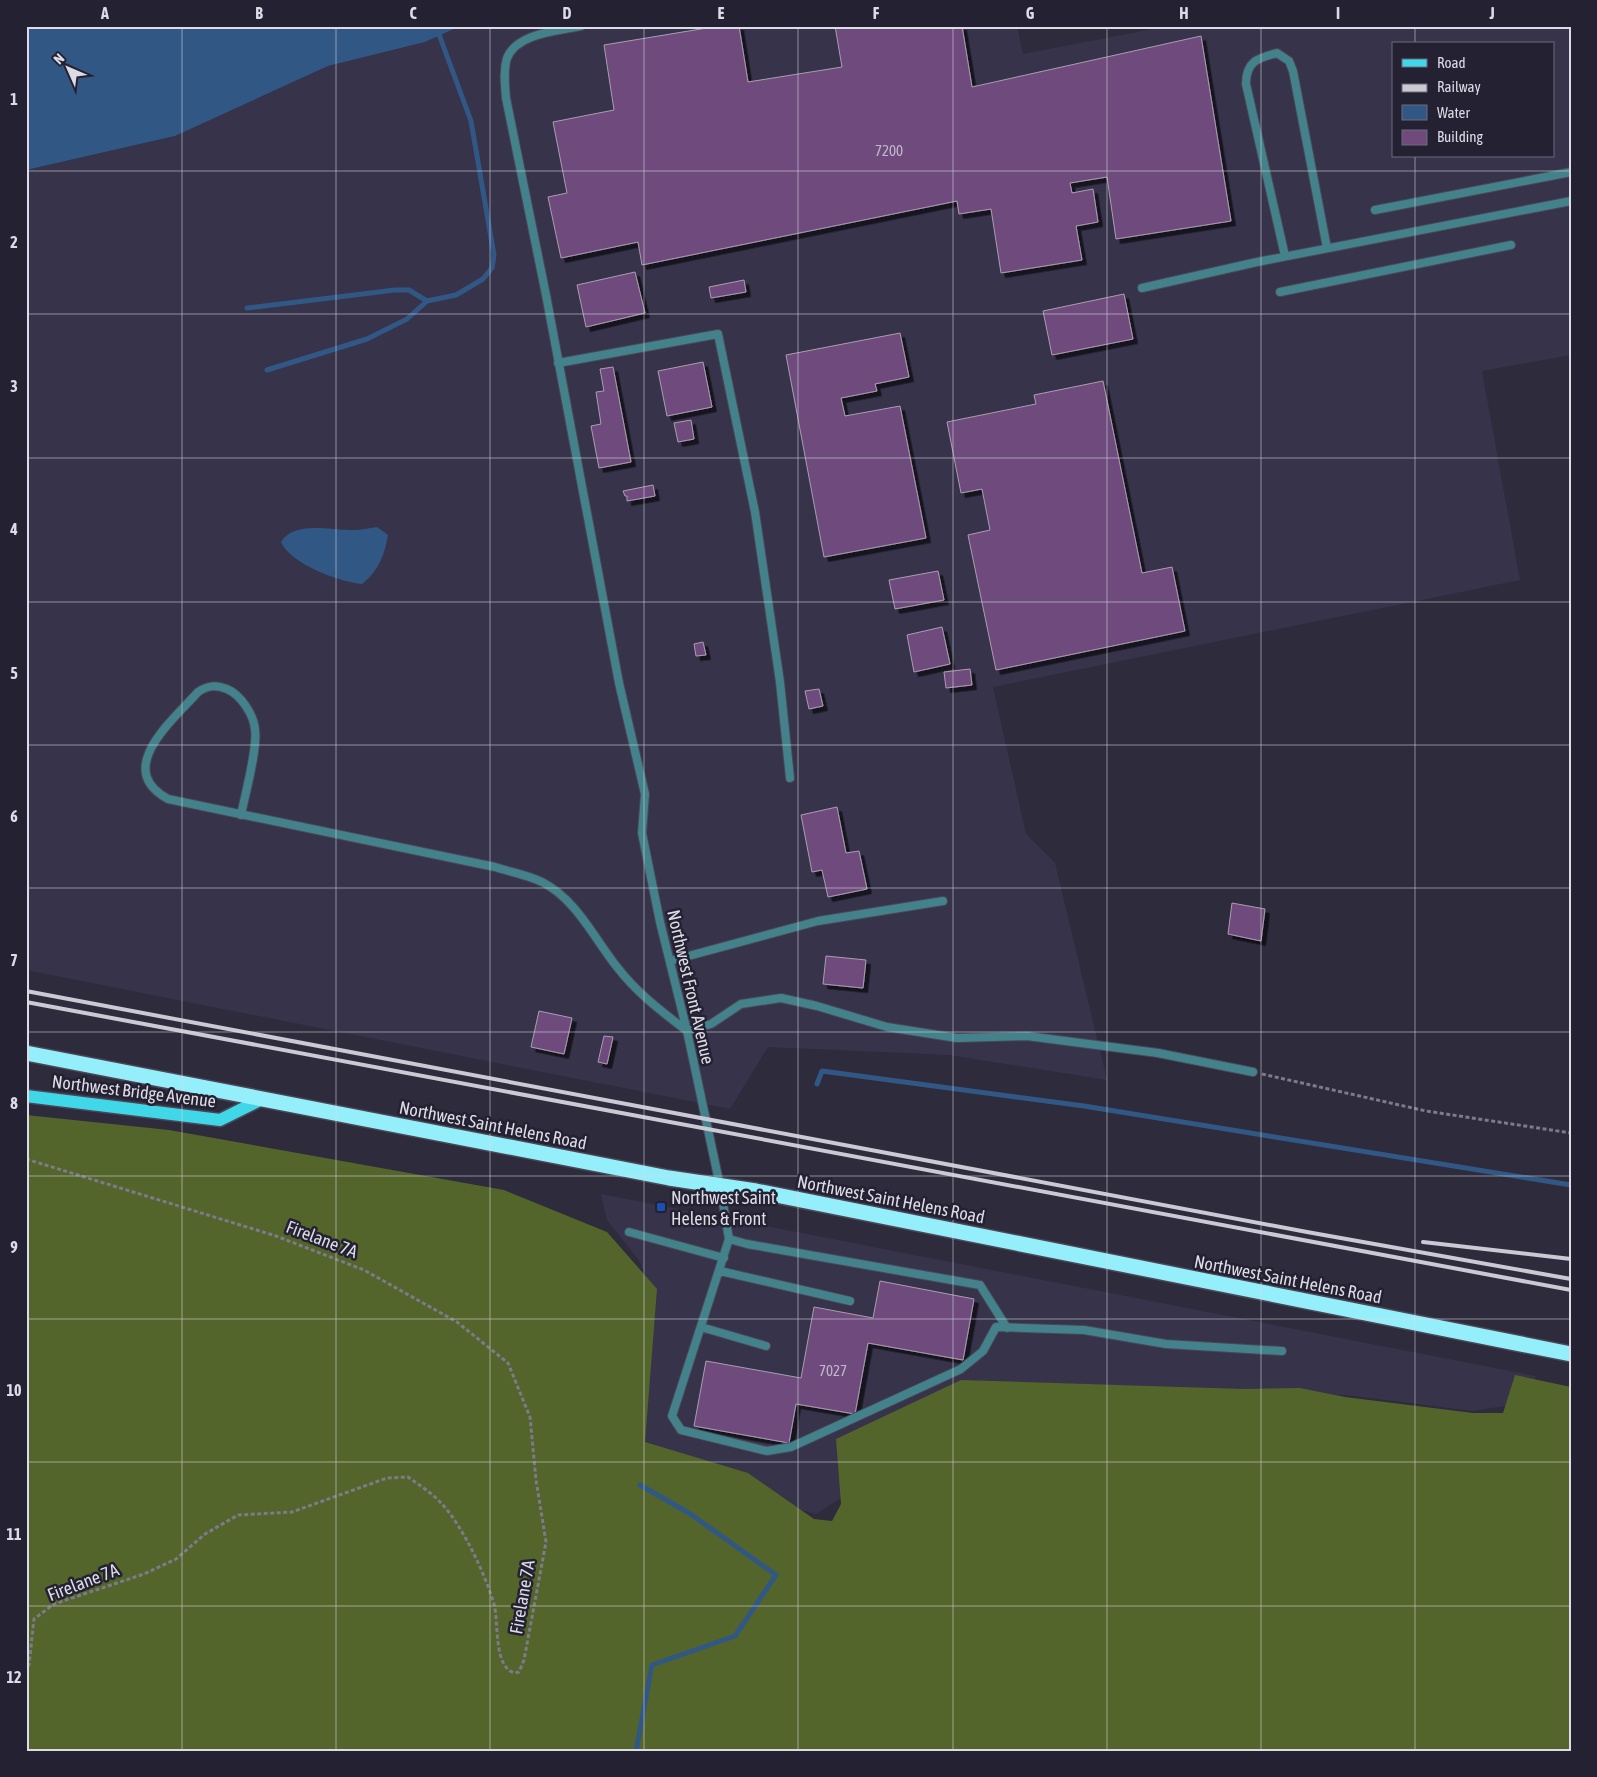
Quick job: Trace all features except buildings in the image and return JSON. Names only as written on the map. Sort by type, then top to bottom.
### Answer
[{"type":"highway","name":"Northwest Saint Helens Road","points":[[26,1052],[669,1178],[756,1190],[1571,1354]]},
{"type":"main road","name":"Northwest Bridge Avenue","points":[[26,1096],[220,1120],[262,1099]]},
{"type":"lane","name":"Northwest Front Avenue","points":[[581,26],[532,37],[516,45],[508,57],[505,71],[506,98],[619,683],[646,794],[642,833],[687,1031],[720,1186],[729,1239]]},
{"type":"lane","points":[[1285,256],[1246,84],[1246,73],[1250,64],[1258,58],[1277,53],[1289,61],[1293,71],[1327,248]]},
{"type":"lane","points":[[1375,210],[1571,172]]},
{"type":"lane","points":[[1142,288],[1285,256],[1571,201]]},
{"type":"lane","points":[[1280,292],[1511,244]]},
{"type":"lane","points":[[558,363],[718,334],[755,512],[780,682],[790,778]]},
{"type":"lane","points":[[242,815],[256,729],[245,706],[238,697],[222,687],[206,686],[198,692],[159,735],[151,748],[145,771],[157,793],[168,799],[242,815],[495,867],[542,882],[559,893],[578,912],[617,968],[647,1000],[687,1031],[711,1024],[741,1004],[780,998],[817,1006],[887,1027],[957,1038],[1027,1036],[1158,1053],[1253,1072]]},
{"type":"lane","points":[[670,961],[818,921],[943,901]]},
{"type":"lane","points":[[629,1232],[724,1258]]},
{"type":"lane","points":[[1007,1328],[980,1286],[747,1244],[729,1239],[672,1416],[681,1430],[766,1451],[798,1444],[960,1369],[983,1351],[996,1327],[1007,1328],[1084,1330],[1166,1344],[1282,1351]]},
{"type":"lane","points":[[720,1271],[850,1301]]},
{"type":"lane","points":[[701,1327],[766,1346]]},
{"type":"path","points":[[1253,1072],[1426,1111],[1571,1133]]},
{"type":"path","name":"Firelane 7A","points":[[26,1159],[276,1236],[364,1270],[457,1322],[508,1363],[530,1417],[546,1542],[524,1660],[519,1672],[515,1673],[507,1670],[500,1657],[494,1605],[470,1546],[441,1503],[408,1477],[387,1478],[292,1512],[238,1515],[205,1534],[176,1560],[144,1574],[54,1604],[34,1620],[29,1665],[26,1668]]},
{"type":"shaded area","points":[[460,26],[1017,26],[1023,54],[1168,26],[1571,26],[1571,355],[1482,371],[1520,580],[993,687],[1026,834],[1055,863],[1107,1080],[949,1055],[768,1047],[730,1109],[26,970],[26,170],[175,136],[328,66],[425,42]]},
{"type":"shaded area","points":[[601,1194],[1536,1376],[1525,1403],[1472,1411],[1346,1395],[1257,1394],[907,1456],[816,1514],[622,1463],[652,1294],[640,1262],[607,1220]]},
{"type":"green space","points":[[26,1115],[169,1130],[504,1190],[607,1232],[657,1289],[645,1442],[748,1473],[814,1519],[832,1521],[841,1504],[836,1439],[961,1380],[1244,1389],[1300,1388],[1345,1397],[1473,1413],[1503,1413],[1515,1375],[1571,1387],[1571,1751],[26,1751]]},
{"type":"water","points":[[26,26],[460,26],[425,42],[328,66],[175,136],[26,170]]},
{"type":"water","points":[[377,527],[388,535],[385,549],[380,562],[362,584],[329,576],[305,564],[294,558],[281,542],[287,535],[304,529],[353,530]]},
{"type":"waterway","points":[[267,370],[367,339],[407,319],[427,301],[456,295],[483,279],[492,268],[494,255],[471,121],[437,29]]},
{"type":"waterway","points":[[247,308],[395,290],[409,290],[427,301]]},
{"type":"waterway","points":[[817,1084],[822,1071],[1084,1106],[1571,1185]]},
{"type":"waterway","points":[[636,1751],[652,1665],[735,1636],[776,1575],[689,1513],[640,1485]]},
{"type":"railway","points":[[26,991],[1307,1232],[1571,1279]]},
{"type":"railway","points":[[26,1002],[1571,1290]]},
{"type":"railway","points":[[1423,1242],[1571,1259]]},
{"type":"place","name":"Northwest Saint Helens & Front","points":[[661,1207]]}]
